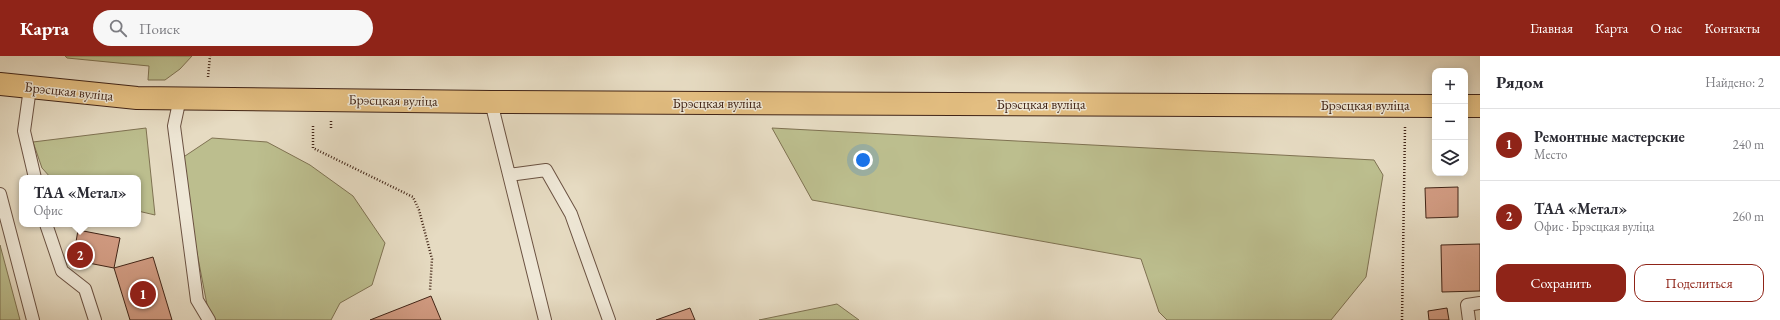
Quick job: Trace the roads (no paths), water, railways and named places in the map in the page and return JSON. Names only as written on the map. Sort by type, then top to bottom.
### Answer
[{"type":"main road","name":"Брэсцкая вуліца","points":[[0,84],[122,97],[180,98],[491,102],[1432,106]]},
{"type":"main road","points":[[1468,106],[1480,106]]},
{"type":"lane","points":[[30,88],[24,131],[34,175]]},
{"type":"lane","points":[[180,98],[174,126],[197,300],[209,320]]},
{"type":"lane","points":[[491,102],[545,320]]},
{"type":"lane","points":[[509,175],[546,170],[571,214],[610,320]]},
{"type":"lane","points":[[0,194],[33,320]]},
{"type":"lane","points":[[47,227],[62,271],[84,288],[95,320]]},
{"type":"lane","points":[[1469,320],[1467,305],[1480,303]]},
{"type":"place","name":"ТАА «Метал»","points":[[80,255]]},
{"type":"place","name":"Ремонтные мастерские","points":[[143,294]]}]
